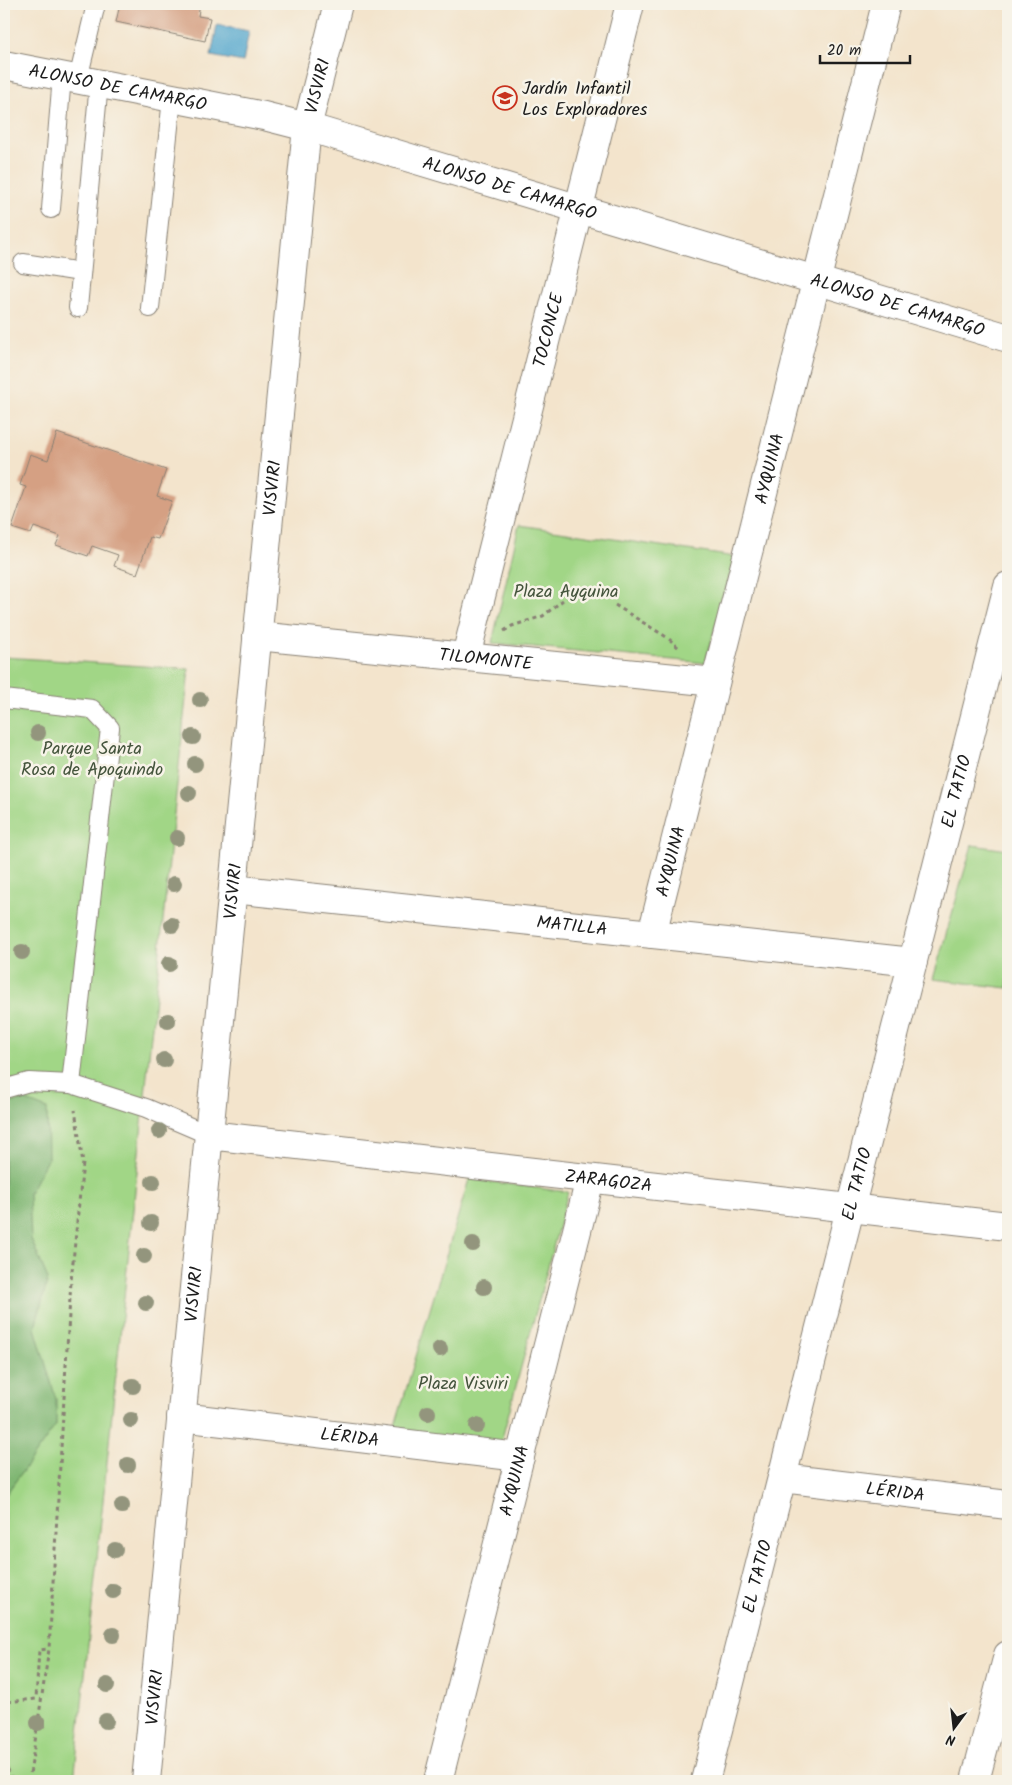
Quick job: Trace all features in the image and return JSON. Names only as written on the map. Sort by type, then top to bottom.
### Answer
[{"type":"street","name":"VISVIRI","points":[[146,1781],[307,127],[338,4]]},
{"type":"street","name":"TOCONCE","points":[[466,656],[630,4]]},
{"type":"street","name":"AYQUINA","points":[[652,934],[886,4]]},
{"type":"street","name":"ALONSO DE CAMARGO","points":[[4,65],[307,127],[1008,338]]},
{"type":"street","name":"EL TATIO","points":[[705,1781],[1008,586]]},
{"type":"street","name":"TILOMONTE","points":[[257,636],[715,682]]},
{"type":"street","name":"MATILLA","points":[[233,890],[913,962]]},
{"type":"street","name":"ZARAGOZA","points":[[208,1135],[1008,1226]]},
{"type":"street","name":"AYQUINA","points":[[438,1781],[590,1179]]},
{"type":"street","name":"LÉRIDA","points":[[181,1417],[520,1457]]},
{"type":"street","name":"LÉRIDA","points":[[782,1478],[1008,1505]]},
{"type":"street","points":[[975,1781],[1008,1655]]},
{"type":"lane","points":[[51,209],[96,4]]},
{"type":"lane","points":[[78,308],[82,272],[79,80]]},
{"type":"lane","points":[[150,308],[172,98]]},
{"type":"lane","points":[[23,263],[82,272]]},
{"type":"lane","points":[[4,699],[92,709],[110,728],[71,1084]]},
{"type":"lane","points":[[4,1089],[29,1082],[71,1084],[146,1108],[208,1135]]},
{"type":"path","points":[[466,656],[512,626],[543,616],[563,600]]},
{"type":"path","points":[[615,605],[668,638],[682,650]]},
{"type":"path","points":[[28,1781],[49,1649],[71,1281],[83,1163],[71,1084]]},
{"type":"path","points":[[4,1716],[6,1702],[36,1699],[39,1650],[49,1649]]},
{"type":"path","points":[[4,1761],[13,1781]]},
{"type":"green space","name":"Plaza Ayquina","points":[[519,525],[735,557],[705,663],[492,643]]},
{"type":"green space","name":"Parque Santa Rosa de Apoquindo","points":[[4,657],[189,669],[74,1781],[4,1781]]},
{"type":"green space","points":[[972,845],[1008,850],[1008,988],[933,979]]},
{"type":"green space","points":[[24,1100],[47,1109],[48,1158],[29,1193],[31,1239],[48,1279],[35,1328],[56,1399],[56,1425],[4,1497],[4,1104]]},
{"type":"green space","name":"Plaza Visviri","points":[[469,1179],[568,1192],[500,1446],[394,1430]]},
{"type":"water","points":[[217,25],[249,31],[243,62],[211,56]]},
{"type":"building","points":[[120,4],[200,4],[198,16],[210,18],[205,41],[116,22]]},
{"type":"building","points":[[57,433],[166,470],[157,496],[172,501],[158,539],[150,537],[137,574],[114,566],[118,555],[92,546],[88,556],[56,545],[60,536],[34,527],[31,534],[12,528],[26,487],[20,485],[30,454],[48,460]]},
{"type":"place","name":"Jardín Infantil Los Exploradores","points":[[505,98]]}]
